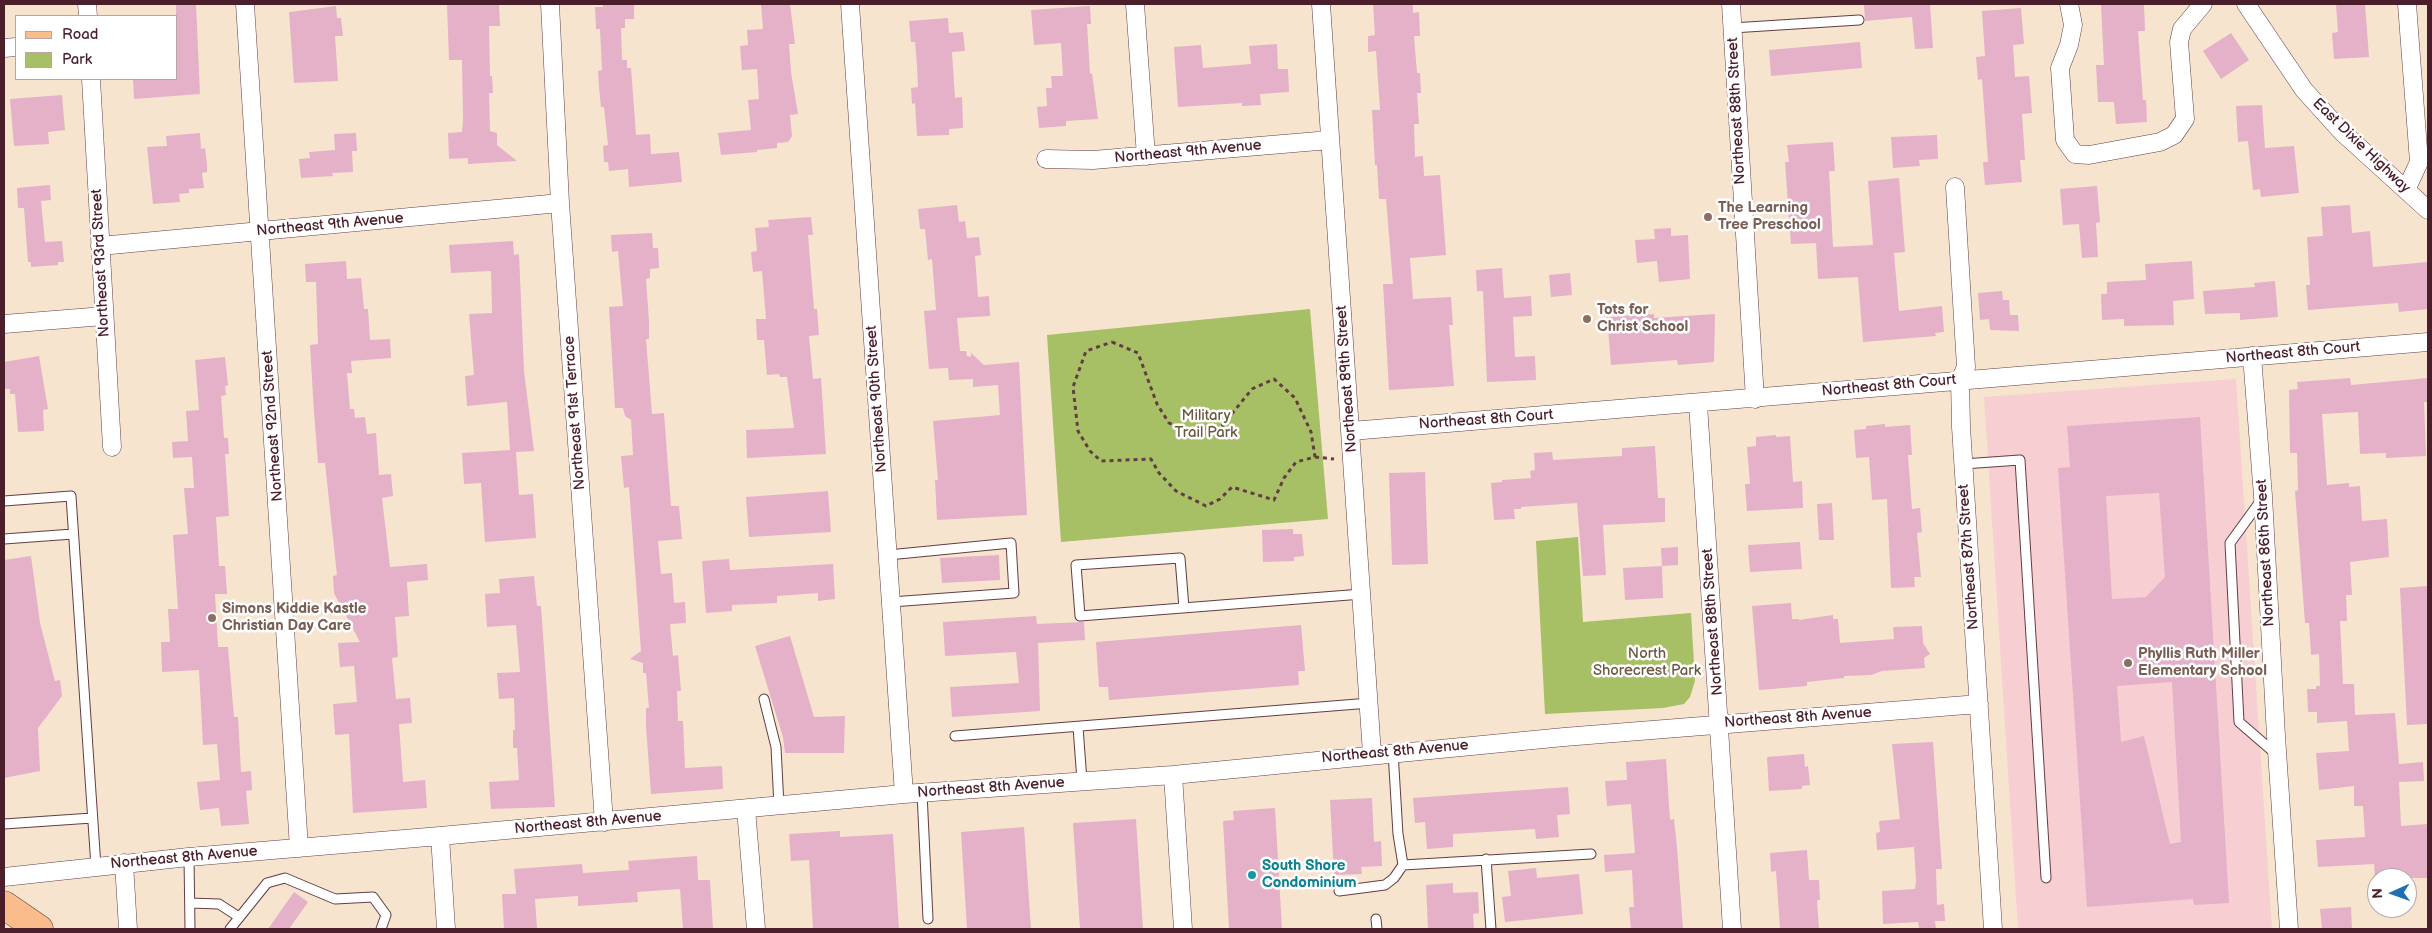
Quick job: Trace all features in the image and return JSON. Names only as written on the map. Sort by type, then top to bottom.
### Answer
[{"type":"main road","points":[[4,905],[38,929]]},
{"type":"street","name":"Northeast 92nd Street","points":[[245,4],[300,848]]},
{"type":"street","name":"Northeast 91st Terrace","points":[[550,4],[560,203],[604,822]]},
{"type":"street","name":"Northeast 90th Street","points":[[850,4],[904,794]]},
{"type":"street","points":[[1135,4],[1146,156]]},
{"type":"street","name":"Northeast 89th Street","points":[[1321,4],[1372,754]]},
{"type":"street","name":"Northeast 88th Street","points":[[1731,4],[1755,399]]},
{"type":"street","points":[[2069,4],[2073,25],[2069,45],[2060,68],[2064,140],[2075,154],[2089,155],[2160,142],[2174,135],[2185,119],[2186,104],[2179,42],[2182,28],[2203,4]]},
{"type":"street","name":"East Dixie Highway","points":[[2246,4],[2304,90],[2342,132],[2428,210]]},
{"type":"street","points":[[2406,190],[2419,162],[2407,4]]},
{"type":"street","name":"Northeast 93rd Street","points":[[91,80],[112,447]]},
{"type":"street","name":"Northeast 9th Avenue","points":[[1046,159],[1092,160],[1330,140]]},
{"type":"street","name":"Northeast 87th Street","points":[[1955,187],[1966,367],[1960,380],[1963,464],[1993,929]]},
{"type":"street","name":"Northeast 9th Avenue","points":[[100,246],[560,203]]},
{"type":"street","points":[[4,324],[104,316]]},
{"type":"street","name":"Northeast 8th Court","points":[[1351,431],[1698,404],[1960,380],[2428,342]]},
{"type":"street","name":"Northeast 86th Street","points":[[2252,356],[2263,496],[2289,929]]},
{"type":"street","name":"Northeast 88th Street","points":[[1698,404],[1732,929]]},
{"type":"street","name":"Northeast 8th Avenue","points":[[4,877],[124,863],[604,822],[922,792],[1173,775],[1392,752],[1979,704]]},
{"type":"street","points":[[1173,775],[1183,929]]},
{"type":"street","points":[[746,809],[756,929]]},
{"type":"street","points":[[440,836],[446,929]]},
{"type":"street","points":[[124,863],[128,929]]},
{"type":"lane","points":[[1732,28],[1860,20]]},
{"type":"lane","points":[[1963,464],[2020,460],[2046,878]]},
{"type":"lane","points":[[4,501],[71,496],[96,867]]},
{"type":"lane","points":[[2263,496],[2230,543],[2230,553],[2240,722],[2277,754]]},
{"type":"lane","points":[[4,539],[73,534]]},
{"type":"lane","points":[[888,554],[1011,543],[1014,582],[1014,592],[891,602]]},
{"type":"lane","points":[[1184,608],[1180,558],[1076,565],[1080,616],[1184,608],[1362,594]]},
{"type":"lane","points":[[764,699],[776,747],[779,806]]},
{"type":"lane","points":[[955,736],[1370,703]]},
{"type":"lane","points":[[1078,727],[1082,781]]},
{"type":"lane","points":[[1339,891],[1384,885],[1394,878],[1403,865],[1398,834],[1392,752]]},
{"type":"lane","points":[[922,792],[928,919]]},
{"type":"lane","points":[[4,824],[92,818]]},
{"type":"lane","points":[[1403,865],[1591,854]]},
{"type":"lane","points":[[189,857],[190,929]]},
{"type":"lane","points":[[1486,860],[1491,929]]},
{"type":"lane","points":[[230,929],[267,882],[285,878],[335,899],[373,897],[386,915],[381,929]]},
{"type":"lane","points":[[190,903],[219,904],[239,917]]},
{"type":"lane","points":[[1376,919],[1377,929]]},
{"type":"path","points":[[1315,457],[1310,432],[1295,398],[1274,379],[1252,389],[1222,426],[1188,432],[1169,424],[1156,404],[1138,353],[1112,342],[1086,351],[1073,387],[1078,432],[1090,452],[1101,461],[1152,459],[1159,473],[1176,491],[1206,506],[1220,499],[1232,486],[1274,500],[1284,478],[1296,462],[1315,457],[1325,460],[1343,458]]},
{"type":"shaded area","name":"Phyllis Ruth Miller Elementary School","points":[[2236,379],[2272,929],[2018,929],[1984,397]]},
{"type":"green space","name":"Military Trail Park","points":[[1310,309],[1328,519],[1061,542],[1047,335]]},
{"type":"green space","name":"North Shorecrest Park","points":[[1578,537],[1583,622],[1691,613],[1695,681],[1690,697],[1684,704],[1663,708],[1545,714],[1536,541]]},
{"type":"building","points":[[176,4],[196,4],[200,94],[134,99],[133,80],[178,80],[178,15],[176,15]]},
{"type":"building","points":[[447,4],[499,4],[500,26],[489,26],[490,76],[492,76],[493,93],[489,93],[490,131],[497,133],[497,145],[517,161],[468,164],[468,158],[449,159],[448,133],[462,132],[463,119],[462,60],[449,60]]},
{"type":"building","points":[[603,4],[634,4],[634,19],[625,19],[625,28],[621,28],[622,60],[627,60],[627,68],[631,68],[636,135],[650,134],[651,154],[679,152],[682,182],[629,187],[628,169],[609,171],[608,162],[604,162],[603,146],[608,145],[604,107],[601,107],[599,87],[598,71],[602,70],[600,29],[596,29],[595,7],[603,7]]},
{"type":"building","points":[[761,4],[790,4],[795,44],[789,44],[791,72],[798,114],[790,115],[792,136],[788,142],[777,143],[777,148],[721,155],[718,133],[751,130],[748,100],[759,99],[757,69],[742,70],[740,46],[748,45],[747,30],[763,29]]},
{"type":"building","points":[[1373,4],[1413,4],[1413,13],[1419,12],[1420,36],[1414,36],[1417,73],[1420,73],[1421,93],[1417,93],[1419,124],[1414,124],[1415,157],[1423,156],[1424,176],[1440,175],[1446,255],[1410,258],[1413,299],[1451,297],[1453,325],[1449,325],[1454,386],[1389,390],[1383,284],[1393,284],[1386,199],[1379,199],[1377,165],[1375,165],[1372,110],[1380,110],[1376,51],[1368,52],[1368,36],[1375,35]]},
{"type":"building","points":[[1864,4],[1930,4],[1933,48],[1915,49],[1912,17],[1865,21]]},
{"type":"building","points":[[2101,4],[2144,4],[2145,31],[2138,31],[2143,100],[2146,100],[2147,122],[2116,124],[2114,102],[2098,102],[2096,65],[2104,65]]},
{"type":"building","points":[[2336,4],[2365,4],[2369,57],[2334,59],[2332,33],[2338,32]]},
{"type":"building","points":[[336,6],[337,18],[341,18],[343,36],[335,36],[338,81],[294,83],[289,12]]},
{"type":"building","points":[[1090,6],[1091,24],[1087,24],[1090,74],[1092,73],[1098,119],[1066,121],[1066,126],[1039,128],[1037,107],[1047,106],[1046,88],[1052,88],[1051,76],[1063,76],[1061,43],[1034,45],[1031,10]]},
{"type":"building","points":[[2021,8],[2024,44],[2013,45],[2015,77],[2029,76],[2032,113],[2022,114],[2025,160],[2020,160],[2022,182],[1985,185],[1983,162],[1988,162],[1982,79],[1978,80],[1976,57],[1985,56],[1982,11]]},
{"type":"building","points":[[948,18],[949,33],[963,32],[965,51],[952,52],[955,98],[962,97],[963,128],[949,129],[949,135],[917,136],[915,103],[912,104],[911,88],[918,87],[917,66],[915,42],[911,42],[909,21]]},
{"type":"building","points":[[2231,33],[2249,60],[2221,79],[2203,51]]},
{"type":"building","points":[[1860,42],[1862,68],[1771,76],[1769,50]]},
{"type":"building","points":[[1277,44],[1278,69],[1288,69],[1289,92],[1260,94],[1261,105],[1242,106],[1242,103],[1178,107],[1174,47],[1201,45],[1203,68],[1251,64],[1249,46]]},
{"type":"building","points":[[62,95],[65,130],[48,132],[49,144],[14,146],[10,99]]},
{"type":"building","points":[[2262,105],[2265,148],[2294,146],[2299,193],[2261,197],[2260,189],[2253,190],[2248,141],[2238,142],[2236,106]]},
{"type":"building","points":[[200,133],[201,149],[205,148],[207,165],[207,172],[202,173],[204,188],[189,189],[189,193],[179,194],[180,202],[153,204],[147,147],[167,146],[166,136]]},
{"type":"building","points":[[356,133],[357,151],[352,151],[353,172],[332,173],[333,176],[301,178],[299,159],[310,158],[309,152],[335,150],[334,134]]},
{"type":"building","points":[[1937,135],[1938,159],[1919,160],[1920,166],[1893,168],[1891,137]]},
{"type":"building","points":[[1833,142],[1835,171],[1829,171],[1833,247],[1873,245],[1868,181],[1899,178],[1905,252],[1894,253],[1899,311],[1942,306],[1944,332],[1935,333],[1936,336],[1863,342],[1858,277],[1818,279],[1816,243],[1791,244],[1785,162],[1789,162],[1787,145]]},
{"type":"building","points":[[50,185],[51,200],[41,201],[45,242],[62,241],[64,262],[58,262],[58,265],[31,267],[31,262],[28,262],[24,208],[18,208],[17,188]]},
{"type":"building","points":[[2097,186],[2100,222],[2096,223],[2098,257],[2082,258],[2079,224],[2063,225],[2060,189]]},
{"type":"building","points":[[957,205],[959,222],[965,221],[967,238],[979,237],[981,255],[975,256],[978,297],[989,296],[990,316],[957,318],[960,351],[966,351],[967,356],[971,357],[971,353],[984,365],[1019,362],[1027,515],[937,520],[935,480],[938,480],[933,421],[1000,415],[998,385],[973,387],[973,379],[949,380],[948,368],[929,369],[924,311],[936,310],[932,259],[928,260],[925,229],[920,229],[918,209]]},
{"type":"building","points":[[2350,205],[2352,233],[2370,231],[2373,267],[2428,262],[2428,309],[2399,312],[2398,303],[2308,310],[2306,285],[2310,285],[2307,237],[2323,236],[2321,207]]},
{"type":"building","points":[[811,217],[813,235],[808,235],[814,309],[817,309],[819,335],[809,336],[813,379],[821,378],[826,454],[747,458],[746,430],[794,428],[787,377],[780,377],[779,374],[767,375],[764,340],[757,340],[756,319],[766,319],[762,271],[753,272],[751,252],[757,251],[755,228],[769,227],[768,220]]},
{"type":"building","points":[[1671,228],[1671,236],[1688,235],[1690,279],[1659,282],[1657,261],[1637,263],[1635,240],[1655,239],[1654,229]]},
{"type":"building","points":[[652,233],[653,248],[658,248],[659,268],[650,269],[650,278],[646,279],[649,339],[646,339],[652,414],[664,413],[671,506],[679,506],[682,539],[658,541],[661,574],[672,573],[674,603],[685,602],[686,623],[670,624],[673,656],[678,655],[681,691],[677,691],[678,721],[683,721],[685,768],[722,766],[723,789],[651,794],[646,726],[646,708],[649,708],[646,673],[643,673],[643,663],[630,659],[641,651],[629,487],[624,488],[621,456],[633,455],[631,420],[625,416],[623,408],[615,408],[609,307],[623,306],[618,251],[612,252],[611,235]]},
{"type":"building","points":[[513,241],[514,255],[519,254],[524,371],[534,451],[516,452],[519,495],[533,494],[536,538],[485,542],[481,483],[464,484],[462,453],[510,450],[507,402],[467,406],[465,376],[474,375],[469,314],[492,313],[491,271],[451,273],[449,245]]},
{"type":"building","points":[[346,261],[347,279],[361,278],[364,309],[368,309],[370,340],[390,339],[391,358],[351,361],[352,373],[347,373],[350,409],[354,409],[355,418],[365,417],[367,434],[376,433],[379,475],[391,474],[393,496],[382,498],[390,567],[427,564],[428,580],[407,582],[409,616],[395,617],[398,657],[392,658],[396,699],[410,698],[412,723],[399,724],[403,782],[425,780],[427,808],[353,813],[349,734],[335,735],[333,704],[357,702],[354,666],[340,667],[338,643],[360,642],[334,593],[333,576],[337,575],[325,463],[318,463],[310,345],[318,344],[316,282],[306,282],[305,264]]},
{"type":"building","points":[[2192,261],[2194,299],[2173,301],[2174,325],[2124,326],[2124,319],[2102,320],[2101,294],[2107,294],[2107,282],[2146,280],[2145,264]]},
{"type":"building","points":[[1502,268],[1504,298],[1531,296],[1532,316],[1513,317],[1515,357],[1535,356],[1536,380],[1487,382],[1483,291],[1477,291],[1476,270]]},
{"type":"building","points":[[1570,273],[1572,295],[1551,297],[1549,275]]},
{"type":"building","points":[[2275,281],[2278,317],[2240,320],[2240,313],[2205,314],[2203,291],[2255,287],[2254,283]]},
{"type":"building","points":[[2002,291],[2003,300],[2009,300],[2010,315],[2018,315],[2019,331],[1990,330],[1989,319],[1980,320],[1978,293]]},
{"type":"building","points":[[1654,314],[1654,318],[1715,314],[1714,362],[1678,365],[1677,360],[1611,365],[1607,317]]},
{"type":"building","points":[[39,356],[48,409],[43,410],[44,431],[18,432],[15,394],[10,394],[10,389],[4,389],[4,362]]},
{"type":"building","points":[[225,357],[228,385],[225,386],[226,395],[221,396],[224,438],[228,438],[229,454],[225,454],[229,516],[216,517],[219,566],[225,566],[227,594],[215,594],[218,647],[228,647],[234,717],[238,717],[241,772],[251,771],[252,790],[246,791],[249,824],[221,826],[219,808],[200,810],[197,782],[220,780],[217,744],[203,745],[199,670],[162,672],[161,642],[170,642],[168,609],[178,609],[173,535],[188,534],[184,488],[194,488],[192,457],[173,458],[172,442],[188,441],[186,411],[199,410],[195,360]]},
{"type":"building","points":[[2350,378],[2351,385],[2428,378],[2428,402],[2424,402],[2426,456],[2386,458],[2386,453],[2360,454],[2358,412],[2322,414],[2327,485],[2349,483],[2349,487],[2360,486],[2362,521],[2387,519],[2389,557],[2350,562],[2352,595],[2346,595],[2347,621],[2340,621],[2343,684],[2354,684],[2355,715],[2395,713],[2399,764],[2423,762],[2424,781],[2399,782],[2401,826],[2428,824],[2428,878],[2417,878],[2417,868],[2374,868],[2374,864],[2318,867],[2316,840],[2365,837],[2363,806],[2354,806],[2354,786],[2319,790],[2316,753],[2349,751],[2347,721],[2317,723],[2317,712],[2308,712],[2307,689],[2316,689],[2316,686],[2320,686],[2319,654],[2311,655],[2309,623],[2305,623],[2295,491],[2298,490],[2297,453],[2290,453],[2289,390],[2298,389],[2297,382]]},
{"type":"building","points":[[2200,417],[2229,903],[2194,905],[2193,899],[2087,907],[2058,468],[2070,467],[2067,426]],"holes":[[[2159,493],[2165,577],[2146,597],[2112,599],[2106,496]],[[2172,682],[2181,842],[2170,844],[2144,736],[2121,742],[2117,686]]]},
{"type":"building","points":[[1885,424],[1885,427],[1910,425],[1912,455],[1908,455],[1912,509],[1920,508],[1922,532],[1917,533],[1921,577],[1914,577],[1915,587],[1891,588],[1887,499],[1872,500],[1869,457],[1856,458],[1854,430],[1866,429],[1866,426]]},
{"type":"building","points":[[1776,435],[1776,437],[1790,436],[1793,482],[1802,481],[1803,508],[1747,511],[1745,484],[1750,484],[1747,447],[1756,446],[1756,437]]},
{"type":"building","points":[[1655,446],[1658,498],[1665,498],[1665,522],[1603,525],[1606,575],[1583,576],[1577,503],[1521,507],[1521,509],[1514,509],[1515,519],[1494,520],[1491,483],[1502,482],[1502,480],[1531,478],[1530,471],[1535,470],[1534,453],[1552,452],[1553,460],[1622,456],[1622,448]]},
{"type":"building","points":[[1425,472],[1428,564],[1392,565],[1389,473]]},
{"type":"building","points":[[828,491],[831,532],[749,537],[746,497]]},
{"type":"building","points":[[1832,503],[1834,540],[1819,540],[1817,504]]},
{"type":"building","points":[[1293,529],[1293,534],[1302,534],[1304,556],[1294,557],[1294,561],[1263,562],[1262,530]]},
{"type":"building","points":[[1800,542],[1802,569],[1750,572],[1748,545]]},
{"type":"building","points":[[1678,547],[1678,565],[1662,566],[1661,548]]},
{"type":"building","points":[[999,555],[1000,580],[942,583],[940,558]]},
{"type":"building","points":[[31,556],[40,623],[55,681],[60,680],[62,696],[38,728],[40,771],[4,778],[4,560]]},
{"type":"building","points":[[729,559],[730,570],[833,564],[835,599],[818,601],[818,593],[777,596],[777,603],[732,605],[732,611],[706,613],[702,561]]},
{"type":"building","points":[[1662,566],[1663,598],[1625,600],[1623,568]]},
{"type":"building","points":[[534,576],[537,606],[541,606],[555,807],[491,809],[489,782],[519,780],[517,748],[513,748],[513,730],[515,730],[514,698],[499,699],[497,673],[520,672],[516,625],[487,627],[485,594],[500,593],[499,579]]},
{"type":"building","points":[[2428,586],[2428,724],[2407,725],[2400,588]]},
{"type":"building","points":[[1791,603],[1792,619],[1799,620],[1833,615],[1833,619],[1838,619],[1840,643],[1894,639],[1893,627],[1922,626],[1923,643],[1930,654],[1924,658],[1925,668],[1882,671],[1871,675],[1844,676],[1844,678],[1807,682],[1807,686],[1759,690],[1752,606]]},
{"type":"building","points":[[1036,616],[1037,624],[1084,622],[1085,640],[1038,643],[1040,711],[952,717],[950,687],[1019,683],[1016,652],[945,656],[943,622]]},
{"type":"building","points":[[1301,625],[1305,671],[1298,671],[1299,685],[1109,700],[1108,687],[1099,687],[1096,642]]},
{"type":"building","points":[[790,636],[814,717],[845,716],[844,753],[785,753],[783,737],[755,646]]},
{"type":"building","points":[[1933,742],[1942,869],[1936,869],[1937,905],[1944,904],[1945,921],[1935,921],[1936,929],[1919,929],[1918,922],[1883,924],[1882,891],[1915,889],[1916,881],[1914,847],[1877,850],[1876,833],[1880,832],[1879,821],[1900,819],[1892,744]]},
{"type":"building","points":[[1804,754],[1805,767],[1808,766],[1810,785],[1802,786],[1802,789],[1769,791],[1767,757]]},
{"type":"building","points":[[1666,759],[1670,820],[1674,819],[1677,847],[1683,929],[1631,929],[1629,907],[1634,907],[1632,870],[1605,872],[1604,855],[1635,853],[1631,804],[1607,806],[1605,781],[1627,780],[1626,762]]},
{"type":"building","points":[[1568,787],[1570,814],[1557,815],[1559,837],[1536,839],[1535,829],[1453,834],[1453,847],[1427,849],[1425,822],[1415,823],[1413,798]]},
{"type":"building","points":[[1372,798],[1374,842],[1381,841],[1382,866],[1361,867],[1362,874],[1334,875],[1330,800]]},
{"type":"building","name":"South Shore Condominium","points":[[1275,808],[1282,929],[1229,929],[1223,821],[1234,820],[1233,811]]},
{"type":"building","points":[[1136,819],[1143,929],[1080,929],[1073,823]]},
{"type":"building","points":[[1024,827],[1031,929],[967,929],[961,832]]},
{"type":"building","points":[[840,831],[840,837],[893,834],[899,929],[813,929],[809,860],[791,861],[789,834]]},
{"type":"building","points":[[1807,850],[1809,880],[1819,880],[1820,900],[1817,900],[1819,929],[1780,929],[1776,871],[1771,872],[1770,853]]},
{"type":"building","points":[[697,856],[698,880],[710,880],[713,929],[683,929],[680,889],[637,892],[638,902],[578,906],[578,896],[535,899],[537,929],[504,929],[502,894],[516,894],[514,869],[582,864],[583,873],[629,870],[628,861]]},
{"type":"building","points":[[1536,868],[1537,878],[1579,874],[1583,914],[1505,922],[1502,897],[1511,896],[1508,871]]},
{"type":"building","points":[[1453,883],[1453,893],[1478,892],[1479,913],[1473,914],[1474,929],[1428,929],[1426,885]]},
{"type":"building","points":[[294,892],[308,902],[289,929],[268,929]]},
{"type":"building","points":[[2351,907],[2352,929],[2322,929],[2320,909]]},
{"type":"place","name":"The Learning Tree Preschool","points":[[1708,217]]},
{"type":"place","name":"Tots for Christ School","points":[[1587,319]]},
{"type":"place","name":"Simons Kiddie Kastle Christian Day Care","points":[[212,618]]},
{"type":"place","name":"Phyllis Ruth Miller Elementary School","points":[[2128,663]]},
{"type":"place","name":"South Shore Condominium","points":[[1252,875]]}]
